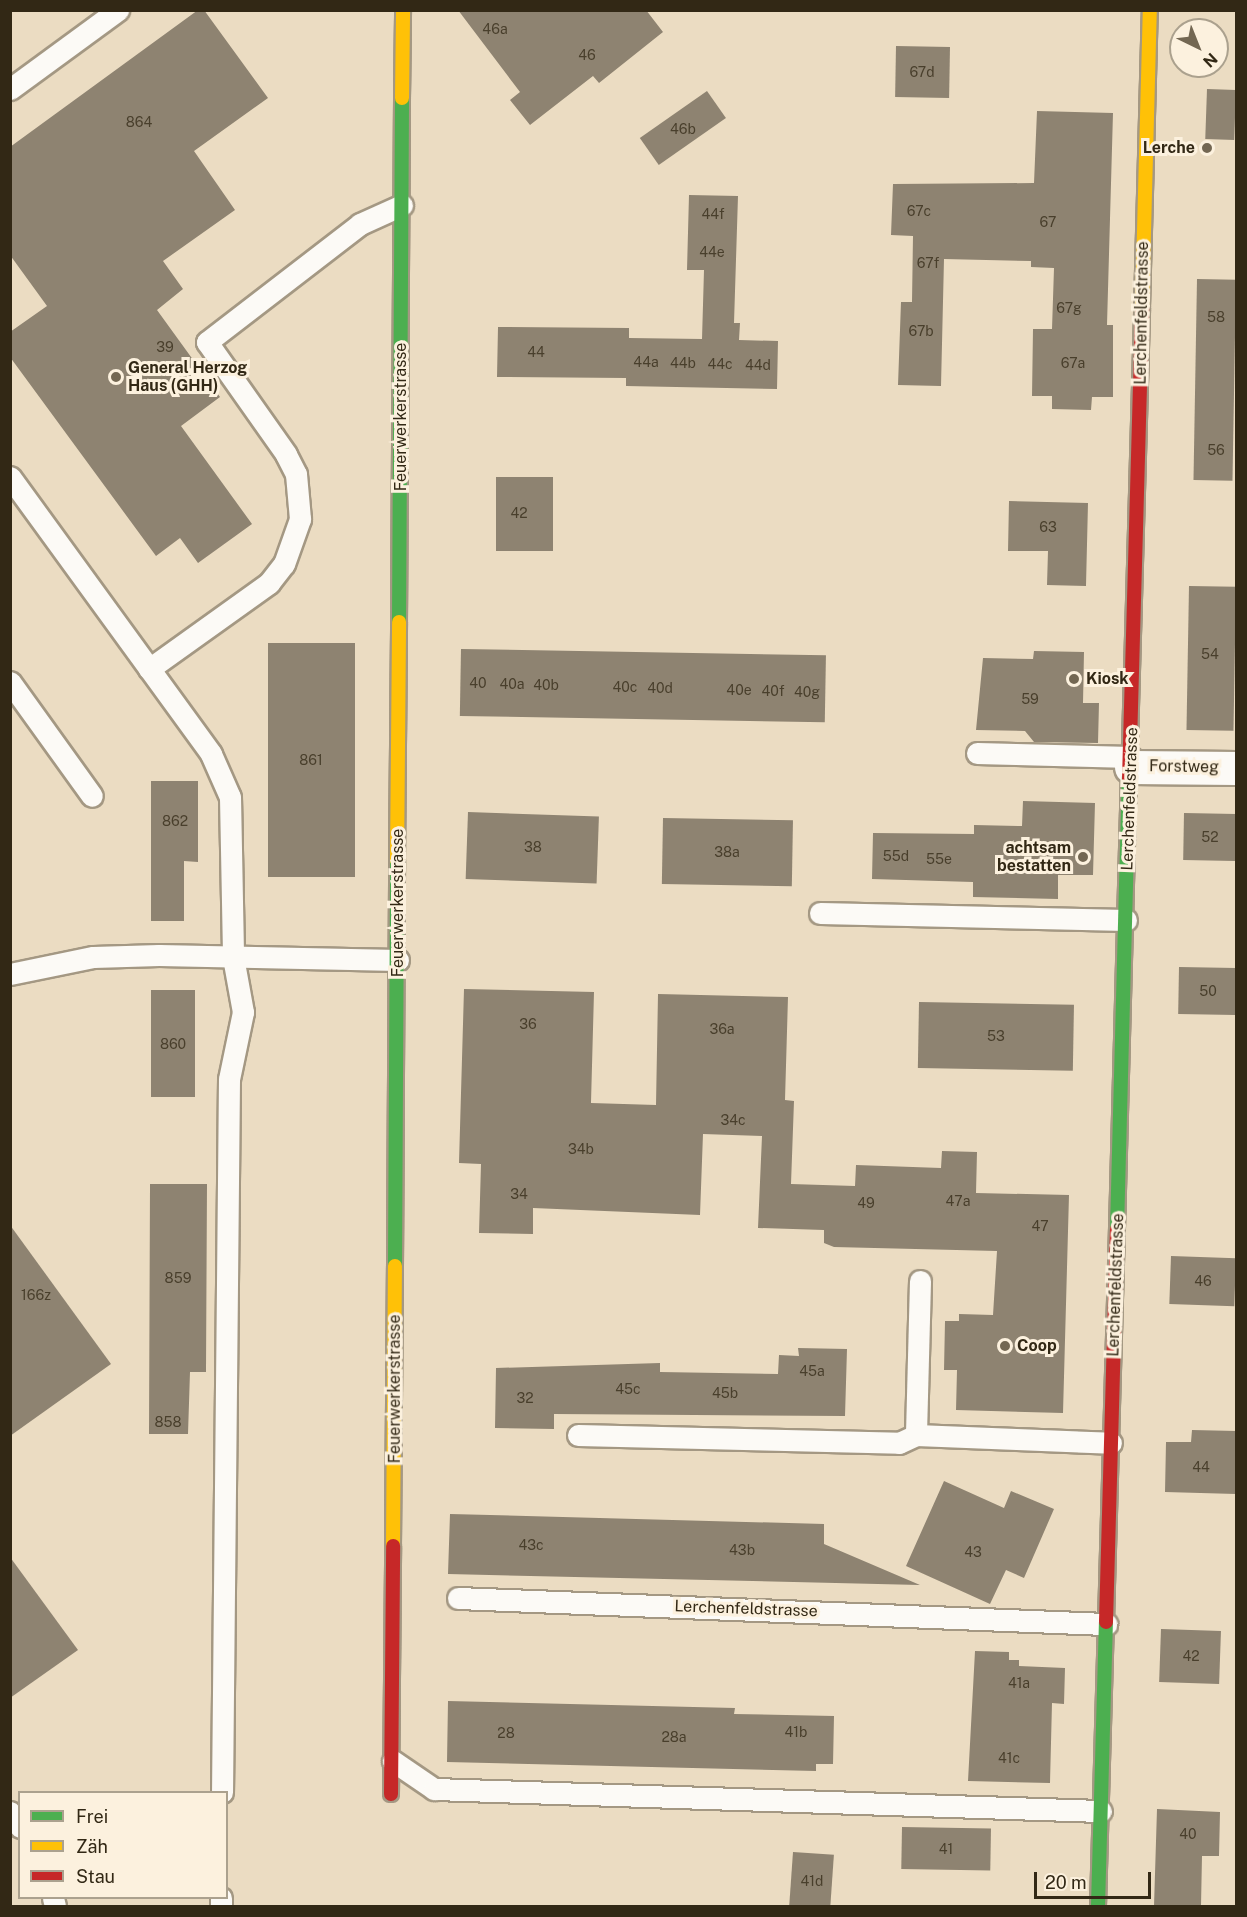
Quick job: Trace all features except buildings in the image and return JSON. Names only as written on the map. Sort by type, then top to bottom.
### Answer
[{"type":"street","name":"Lerchenfeldstrasse","points":[[1098,1906],[1150,10]]},
{"type":"street","name":"Feuerwerkerstrasse","points":[[392,1794],[405,11]]},
{"type":"street","name":"Forstweg","points":[[1131,762],[1236,768]]},
{"type":"lane","points":[[10,89],[118,10]]},
{"type":"lane","points":[[149,669],[269,583],[284,564],[300,519],[296,474],[286,454],[207,342],[360,224],[402,205]]},
{"type":"lane","points":[[10,477],[211,754],[230,797],[233,957],[243,1012],[229,1079],[222,1791]]},
{"type":"lane","points":[[10,682],[92,796]]},
{"type":"lane","points":[[977,753],[1131,762]]},
{"type":"lane","points":[[820,913],[1126,920]]},
{"type":"lane","points":[[10,974],[93,957],[398,960]]},
{"type":"lane","points":[[916,1435],[920,1281]]},
{"type":"lane","points":[[578,1436],[899,1443],[916,1435],[1111,1443]]},
{"type":"lane","name":"Lerchenfeldstrasse","points":[[458,1598],[1106,1624]]},
{"type":"lane","points":[[393,1761],[434,1789],[1101,1810]]},
{"type":"traffic: fast","points":[[399,622],[402,98]]},
{"type":"traffic: fast","points":[[1117,1229],[1129,779]]},
{"type":"traffic: fast","points":[[395,1266],[397,860]]},
{"type":"traffic: fast","points":[[1098,1906],[1106,1622]]},
{"type":"traffic: slow","points":[[402,98],[403,10]]},
{"type":"traffic: slow","points":[[1142,308],[1150,10]]},
{"type":"traffic: slow","points":[[397,860],[399,622]]},
{"type":"traffic: slow","points":[[393,1546],[395,1266]]},
{"type":"traffic: jam","points":[[1129,779],[1142,308]]},
{"type":"traffic: jam","points":[[1106,1622],[1117,1229]]},
{"type":"traffic: jam","points":[[391,1794],[393,1546]]},
{"type":"place","name":"Lerche","points":[[1207,148]]},
{"type":"place","name":"General Herzog Haus (GHH)","points":[[116,377]]},
{"type":"place","name":"Kiosk","points":[[1074,679]]},
{"type":"place","name":"achtsam bestatten","points":[[1083,857]]},
{"type":"place","name":"Coop","points":[[1005,1346]]}]
